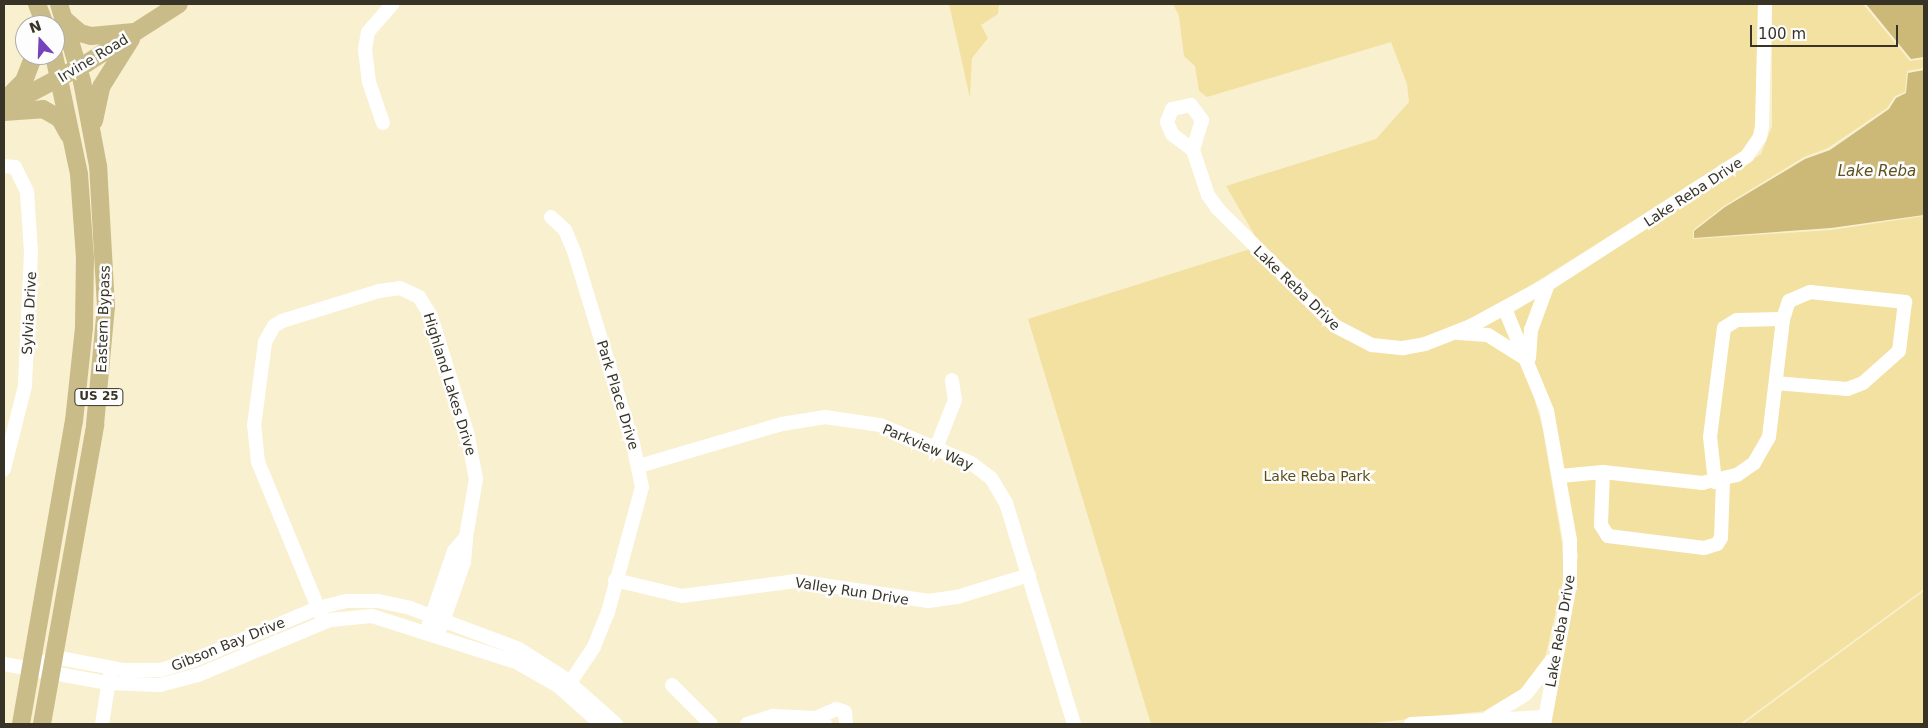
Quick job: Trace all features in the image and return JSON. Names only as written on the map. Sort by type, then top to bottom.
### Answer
[{"type":"main road","name":"Irvine Road","points":[[4,107],[60,79],[179,4]]},
{"type":"main road","points":[[61,11],[80,33],[91,36],[137,32]]},
{"type":"main road","name":"Eastern Bypass","points":[[42,724],[95,425],[104,345],[105,241],[93,139],[78,68],[61,11]]},
{"type":"main road","points":[[93,139],[100,87],[137,32]]},
{"type":"main road","points":[[4,101],[24,81],[30,65]]},
{"type":"main road","name":"Eastern Bypass","points":[[21,724],[83,350],[86,258],[75,150],[56,65]]},
{"type":"main road","points":[[4,112],[34,108],[52,113],[66,129],[75,150]]},
{"type":"street","points":[[383,124],[369,82],[365,49],[368,32],[392,4]]},
{"type":"street","name":"Lake Reba Drive","points":[[1193,150],[1208,195],[1223,215],[1343,332],[1372,345],[1392,348],[1424,344],[1455,333],[1505,309],[1548,284],[1713,180],[1755,148],[1762,126],[1765,4]]},
{"type":"street","name":"Sylvia Drive","points":[[4,166],[15,167],[27,192],[31,252],[25,386],[9,425],[4,469]]},
{"type":"street","name":"Park Place Drive","points":[[551,217],[570,240],[639,466],[640,501],[594,647],[564,684]]},
{"type":"street","points":[[1455,333],[1488,335],[1529,361],[1531,330],[1548,284]]},
{"type":"street","name":"Highland Lakes Drive","points":[[324,622],[258,462],[254,441],[265,342],[274,326],[282,321],[390,289],[410,291],[419,297],[431,316],[473,456],[475,491],[466,537],[454,551],[438,618],[432,632]]},
{"type":"street","points":[[1560,476],[1603,472],[1719,481],[1746,470],[1765,448],[1776,383],[1783,320],[1788,301],[1810,292],[1905,302],[1899,351],[1863,383],[1846,389],[1776,383]]},
{"type":"street","name":"Lake Reba Drive","points":[[1505,309],[1529,361],[1547,412],[1560,476],[1571,568],[1545,721]]},
{"type":"street","points":[[1603,472],[1601,525],[1608,536],[1704,548],[1717,544],[1720,538],[1719,481],[1710,437],[1724,328],[1737,320],[1783,320]]},
{"type":"street","points":[[936,448],[954,400],[952,380]]},
{"type":"street","name":"Parkview Way","points":[[639,466],[782,424],[825,417],[880,426],[936,448],[982,470],[999,489],[1029,576],[1074,724]]},
{"type":"street","name":"Valley Run Drive","points":[[616,580],[682,596],[796,581],[928,602],[957,598],[1029,576]]},
{"type":"street","name":"Gibson Bay Drive","points":[[30,669],[52,665],[146,671],[174,667],[318,608],[346,601],[378,601],[438,618],[502,641],[564,684],[616,724]]},
{"type":"street","name":"Gibson Bay Drive","points":[[52,665],[108,683],[144,686],[175,682],[324,622],[372,616],[432,632],[516,662],[564,684],[601,724]]},
{"type":"street","points":[[1477,720],[1506,709],[1526,694],[1556,652]]},
{"type":"street","points":[[4,664],[30,669]]},
{"type":"street","points":[[102,724],[110,668]]},
{"type":"street","points":[[672,685],[711,724]]},
{"type":"street","points":[[747,724],[774,716],[821,721],[841,709],[847,717],[846,724]]},
{"type":"street","points":[[1411,724],[1477,720],[1545,721]]},
{"type":"green space","points":[[949,4],[999,4],[998,14],[981,25],[988,38],[972,58],[970,98]]},
{"type":"green space","name":"Lake Reba Park","points":[[1173,4],[1759,4],[1756,134],[1740,154],[1496,307],[1534,397],[1543,430],[1562,543],[1564,577],[1545,658],[1519,693],[1486,711],[1363,724],[1151,724],[1028,319],[1247,250],[1258,241],[1226,186],[1376,139],[1409,102],[1407,84],[1391,42],[1207,97],[1199,91],[1195,66],[1184,56],[1179,16]]},
{"type":"green space","points":[[1772,4],[1863,4],[1910,61],[1924,59],[1924,68],[1907,71],[1905,92],[1895,96],[1887,108],[1828,148],[1804,157],[1724,206],[1693,230],[1693,239],[1831,230],[1924,216],[1924,589],[1740,724],[1551,724],[1578,556],[1553,413],[1514,312],[1761,154],[1772,126]]},
{"type":"green space","points":[[1924,591],[1924,724],[1743,724]]},
{"type":"water","points":[[1866,4],[1924,4],[1924,57],[1911,59]]},
{"type":"water","name":"Lake Reba","points":[[1924,70],[1924,215],[1831,228],[1694,238],[1694,231],[1725,207],[1805,159],[1830,150],[1889,109],[1896,98],[1906,93],[1908,73]]}]
